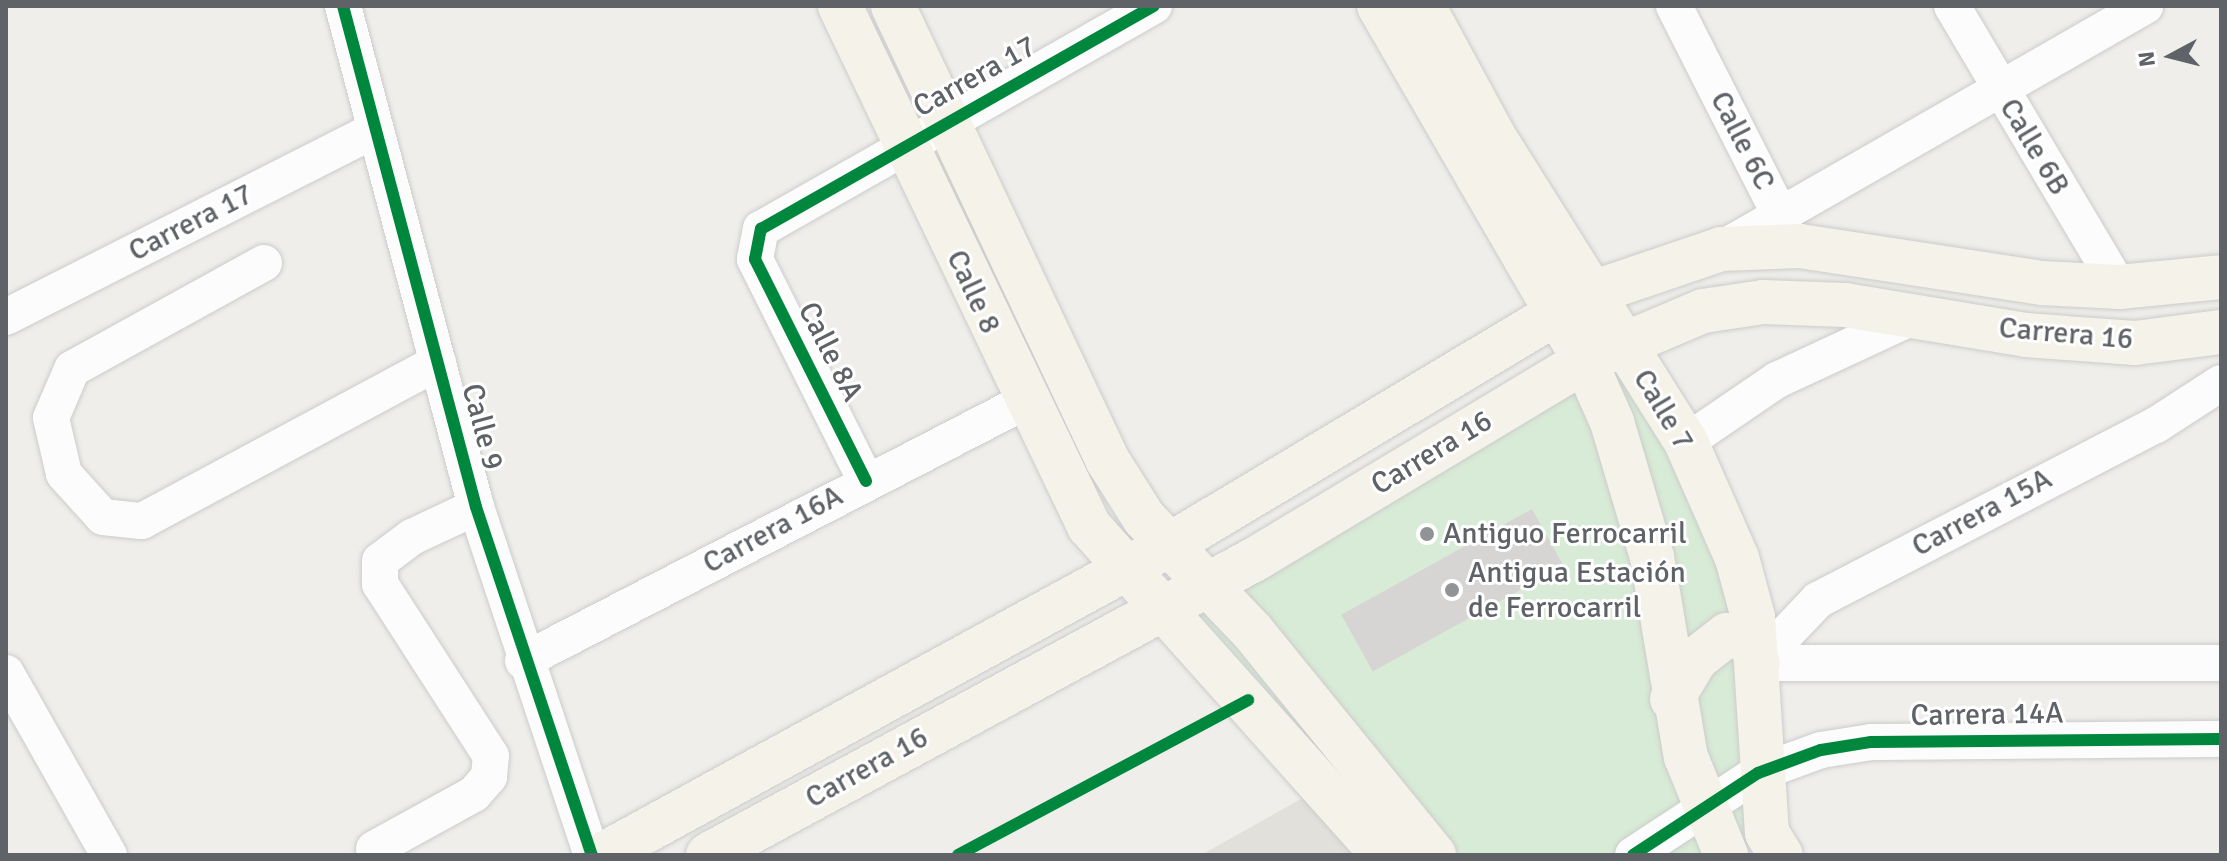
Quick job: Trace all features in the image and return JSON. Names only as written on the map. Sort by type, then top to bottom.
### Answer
[{"type":"main road","name":"Calle 8","points":[[840,6],[1024,402],[1089,526],[1383,855]]},
{"type":"main road","name":"Calle 8","points":[[893,6],[1108,461],[1166,547],[1207,586],[1434,855]]},
{"type":"main road","name":"Calle 7","points":[[1379,6],[1604,352],[1686,442],[1737,558],[1758,663],[1758,773],[1774,844]]},
{"type":"main road","name":"Calle 7","points":[[1423,6],[1573,304]]},
{"type":"main road","name":"Carrera 16","points":[[602,855],[1166,547],[1573,304],[1721,249],[1800,246],[2042,283],[2119,287],[2221,277]]},
{"type":"main road","name":"Carrera 16","points":[[708,855],[1161,608],[1207,586],[1604,352],[1703,311],[1763,302],[1918,315],[2026,335],[2135,343],[2221,332]]},
{"type":"main road","name":"Calle 7","points":[[1604,352],[1635,486],[1672,699],[1705,813],[1728,855]]},
{"type":"main road","points":[[1672,699],[1696,659],[1727,635],[1750,639],[1758,663]]},
{"type":"street","name":"Calle 9","points":[[343,6],[476,507],[523,661],[592,855]]},
{"type":"street","name":"Carrera 17","points":[[754,244],[761,229],[904,145],[949,123],[1154,6]]},
{"type":"street","name":"Calle 6C","points":[[1674,6],[1780,215],[1721,249]]},
{"type":"street","name":"Calle 6B","points":[[1952,6],[1999,91],[2119,287]]},
{"type":"street","points":[[1780,215],[2145,6]]},
{"type":"street","name":"Carrera 17","points":[[6,317],[375,130]]},
{"type":"street","name":"Calle 8A","points":[[754,244],[755,259],[866,481]]},
{"type":"street","points":[[264,263],[72,369],[51,418],[64,474],[103,517],[142,521],[438,362]]},
{"type":"street","points":[[1686,442],[1777,380],[1918,315]]},
{"type":"street","name":"Carrera 15A","points":[[1758,663],[1818,600],[2156,425],[2221,383]]},
{"type":"street","name":"Carrera 16A","points":[[523,661],[1024,402]]},
{"type":"street","points":[[374,849],[474,794],[489,777],[491,756],[380,584],[380,561],[412,537],[476,507]]},
{"type":"street","name":"Carrera 14A","points":[[1758,663],[2221,663]]},
{"type":"street","points":[[6,673],[109,855]]},
{"type":"street","name":"Carrera 14A","points":[[1633,855],[1705,813],[1758,773],[1821,750],[1871,742],[2221,739]]},
{"type":"street","points":[[1728,855],[1774,844]]},
{"type":"shaded area","points":[[1324,786],[1383,855],[1201,855]]},
{"type":"green space","points":[[1622,343],[1737,558],[1767,833],[1730,855],[1383,855],[1161,608]]},
{"type":"building","name":"Antigua Estación de Ferrocarril","points":[[1532,509],[1564,566],[1373,672],[1341,615]]},
{"type":"cycle path","points":[[343,6],[476,507],[592,855]]},
{"type":"cycle path","points":[[866,481],[755,259],[761,229],[1154,6]]},
{"type":"cycle path","points":[[958,855],[1248,700]]},
{"type":"cycle path","points":[[1633,855],[1758,773],[1821,750],[1871,742],[2221,739]]},
{"type":"place","name":"Antiguo Ferrocarril","points":[[1427,534]]},
{"type":"place","name":"Antigua Estación de Ferrocarril","points":[[1452,590]]}]
